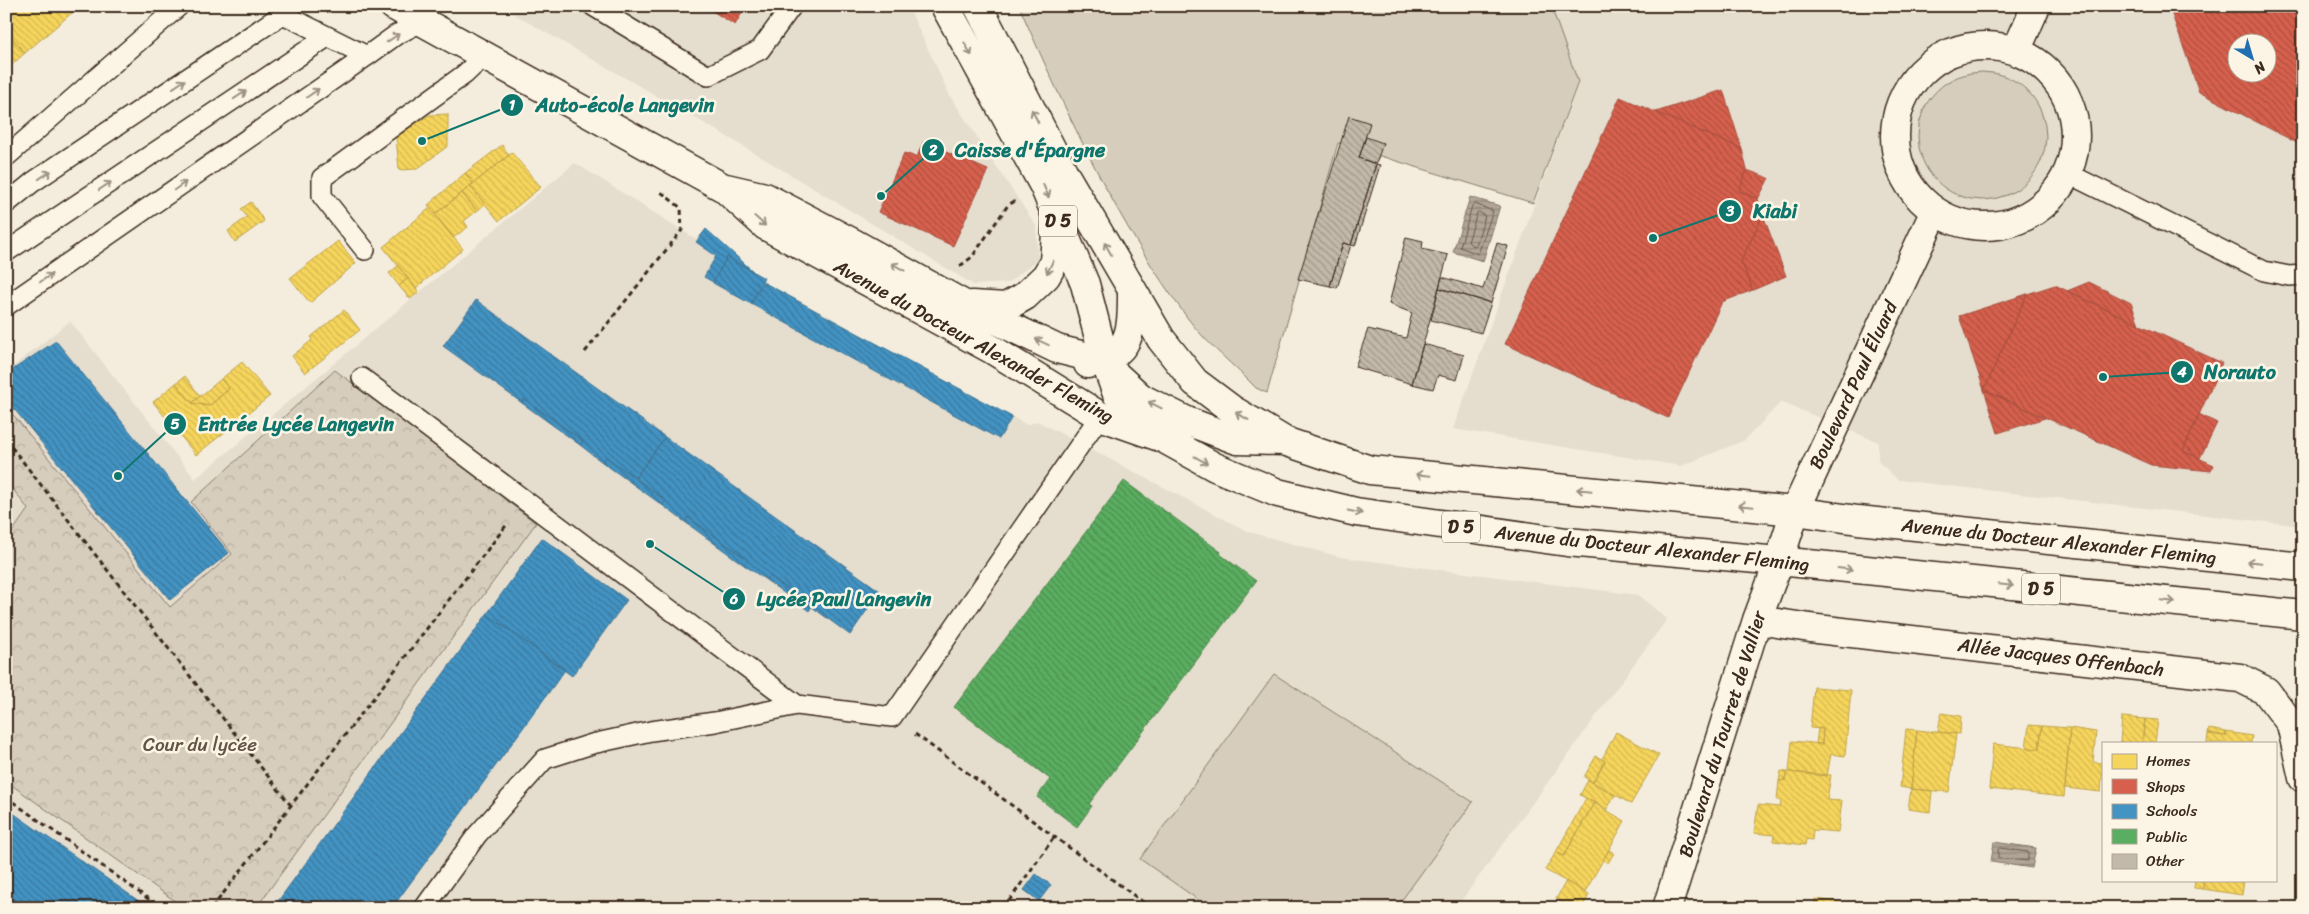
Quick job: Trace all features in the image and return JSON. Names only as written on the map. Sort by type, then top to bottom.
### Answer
[{"type":"main road","name":"Avenue du Docteur Alexander Fleming","points":[[394,6],[724,188],[766,226],[1032,372],[1100,416],[1159,436],[1215,467],[1278,492],[1356,512],[1567,542],[1779,561],[2303,615]]},
{"type":"main road","name":"D 5","points":[[945,6],[1044,186],[1085,284],[1117,394],[1133,416],[1159,436]]},
{"type":"main road","name":"D 5","points":[[978,6],[1065,175],[1161,339],[1195,382],[1231,409],[1284,441]]},
{"type":"main road","points":[[2017,49],[2036,6]]},
{"type":"main road","points":[[1986,46],[2017,49],[2049,72],[2066,95],[2075,128],[2069,174],[2052,197],[2031,214],[2008,224],[1977,227],[1934,213],[1903,178],[1894,142],[1896,114],[1907,89],[1928,65],[1952,52],[1986,46]]},
{"type":"main road","name":"Avenue du Docteur Alexander Fleming","points":[[724,188],[765,197],[963,304],[1057,349],[1106,361],[1121,382],[1141,398],[1187,421],[1237,440],[1284,441],[1370,470],[1795,511],[1868,521],[2303,567]]},
{"type":"main road","name":"Boulevard Paul Éluard","points":[[1779,561],[1795,511],[1934,213]]},
{"type":"main road","points":[[963,304],[1006,306],[1025,296],[1046,276],[1054,262],[1057,219]]},
{"type":"main road","points":[[1032,372],[1106,361],[1116,354],[1128,340],[1132,324],[1132,292]]},
{"type":"main road","name":"Boulevard du Tourret de Vallier","points":[[1667,908],[1757,620],[1779,561]]},
{"type":"main road","name":"Allée Jacques Offenbach","points":[[1757,620],[1818,629],[2240,678],[2266,690],[2291,724],[2303,778]]},
{"type":"lane","points":[[6,157],[179,6]]},
{"type":"lane","points":[[593,6],[708,76],[760,50],[792,6]]},
{"type":"lane","points":[[6,204],[33,182],[283,14],[367,56]]},
{"type":"lane","points":[[6,306],[396,35],[421,22]]},
{"type":"lane","points":[[6,252],[327,37]]},
{"type":"lane","points":[[365,250],[322,196],[322,178],[465,74],[483,56]]},
{"type":"lane","points":[[2069,174],[2264,271],[2289,276],[2303,276]]},
{"type":"lane","points":[[362,378],[797,705]]},
{"type":"lane","points":[[424,908],[477,835],[545,759],[592,744],[651,731],[715,722],[797,705],[892,717],[1100,416]]},
{"type":"path","points":[[585,352],[682,230],[680,208],[656,188],[671,160]]},
{"type":"path","points":[[955,265],[960,266],[972,257],[1008,205],[1022,198]]},
{"type":"path","points":[[6,440],[292,807]]},
{"type":"path","points":[[212,908],[292,807],[526,501]]},
{"type":"path","points":[[934,748],[1033,823],[1055,836],[1151,908]]},
{"type":"path","points":[[6,797],[162,908]]},
{"type":"path","points":[[1004,908],[1055,836]]},
{"type":"path","points":[[1059,901],[1067,908]]},
{"type":"shaded area","points":[[500,6],[908,6],[950,96],[1036,226],[1038,259],[1008,283],[974,285],[716,130]]},
{"type":"shaded area","points":[[1548,6],[2303,6],[2303,526],[1898,480],[1878,461],[1878,442],[1781,402],[1745,440],[1681,466],[1453,429],[1578,84]]},
{"type":"shaded area","points":[[575,163],[696,239],[706,229],[755,273],[764,278],[764,282],[1027,425],[1037,421],[1249,532],[1340,557],[1638,595],[1667,619],[1456,908],[6,908],[6,372],[70,321],[195,479]]},
{"type":"green space","points":[[1019,6],[1551,6],[1578,82],[1533,203],[1338,143],[1267,393],[1256,388],[1212,346],[1196,329],[1163,284],[1095,168]]},
{"type":"green space","points":[[1982,72],[2006,77],[2018,83],[2027,91],[2035,100],[2041,112],[2046,136],[2041,160],[2035,172],[2027,181],[2018,189],[2006,195],[1982,200],[1958,195],[1946,189],[1937,181],[1929,172],[1923,160],[1918,136],[1923,112],[1929,100],[1937,91],[1946,83],[1958,77]]},
{"type":"green space","name":"Cour du lycée","points":[[335,370],[536,523],[256,908],[185,908],[6,781],[6,541],[28,509],[6,480],[6,406],[170,607],[232,554],[191,502]]},
{"type":"green space","points":[[1274,674],[1473,802],[1396,908],[1210,908],[1140,859]]},
{"type":"water","points":[[1470,197],[1500,206],[1483,261],[1453,252]]},
{"type":"water","points":[[1994,842],[2036,848],[2032,868],[1991,862]]},
{"type":"building: Homes","points":[[6,6],[80,6],[25,53],[6,31]]},
{"type":"building: Homes","points":[[6,31],[25,53],[6,70]]},
{"type":"building: Homes","points":[[448,114],[448,146],[417,169],[399,170],[396,137],[429,115]]},
{"type":"building: Homes","points":[[502,145],[509,155],[473,184],[465,173]]},
{"type":"building: Homes","points":[[512,153],[541,187],[499,221],[470,186]]},
{"type":"building: Homes","points":[[465,173],[473,184],[435,214],[428,205]]},
{"type":"building: Homes","points":[[470,186],[485,204],[477,211],[462,193]]},
{"type":"building: Homes","points":[[462,193],[477,211],[464,221],[468,227],[453,238],[435,214]]},
{"type":"building: Homes","points":[[251,202],[264,221],[235,242],[228,231],[247,217],[241,209]]},
{"type":"building: Homes","points":[[430,208],[463,249],[416,288],[383,247]]},
{"type":"building: Homes","points":[[338,241],[356,263],[310,303],[290,278]]},
{"type":"building: Homes","points":[[398,266],[408,278],[399,286],[389,273]]},
{"type":"building: Homes","points":[[408,278],[419,292],[410,299],[399,286]]},
{"type":"building: Homes","points":[[344,310],[360,330],[305,373],[292,356],[312,340],[311,337]]},
{"type":"building: Homes","points":[[242,362],[270,396],[196,455],[153,402],[176,383],[192,403],[209,406],[229,389],[221,379]]},
{"type":"building: Homes","points":[[185,376],[200,396],[192,403],[176,383]]},
{"type":"building: Homes","points":[[221,379],[229,389],[209,406],[192,403]]},
{"type":"building: Homes","points":[[1814,687],[1851,690],[1845,756],[1831,754],[1827,776],[1789,772],[1792,741],[1822,744],[1823,729],[1810,728]]},
{"type":"building: Homes","points":[[1941,713],[1961,716],[1960,734],[1938,732]]},
{"type":"building: Homes","points":[[2122,717],[2145,719],[2142,742],[2120,742]]},
{"type":"building: Homes","points":[[2145,719],[2158,720],[2155,742],[2142,742]]},
{"type":"building: Homes","points":[[2029,725],[2042,726],[2039,749],[2026,748]]},
{"type":"building: Homes","points":[[2042,726],[2070,728],[2064,797],[1989,789],[1993,744],[2039,749]]},
{"type":"building: Homes","points":[[1818,728],[1823,729],[1822,744],[1816,744]]},
{"type":"building: Homes","points":[[2070,728],[2096,732],[2093,762],[2102,763],[2101,792],[2065,788]]},
{"type":"building: Homes","points":[[1906,729],[1917,730],[1911,789],[1900,787]]},
{"type":"building: Homes","points":[[2209,729],[2226,732],[2226,736],[2208,734]]},
{"type":"building: Homes","points":[[1917,730],[1956,734],[1949,792],[1911,789]]},
{"type":"building: Homes","points":[[1616,732],[1659,755],[1631,804],[1593,782],[1605,761],[1602,759]]},
{"type":"building: Homes","points":[[2226,732],[2252,736],[2251,742],[2207,742],[2208,734],[2226,736]]},
{"type":"building: Homes","points":[[1596,756],[1605,761],[1593,782],[1584,777]]},
{"type":"building: Homes","points":[[1781,771],[1787,772],[1785,780],[1779,781]]},
{"type":"building: Homes","points":[[1787,772],[1831,775],[1827,800],[1842,801],[1838,832],[1813,830],[1812,840],[1806,839],[1805,845],[1773,841],[1774,835],[1754,833],[1758,805],[1780,807],[1781,801],[1777,800],[1779,781],[1785,780]]},
{"type":"building: Homes","points":[[1588,780],[1615,795],[1607,809],[1580,795]]},
{"type":"building: Homes","points":[[1911,789],[1932,791],[1930,812],[1908,809]]},
{"type":"building: Homes","points":[[1586,798],[1594,803],[1564,856],[1556,852]]},
{"type":"building: Homes","points":[[1594,803],[1625,821],[1585,892],[1545,870],[1556,852],[1564,856]]},
{"type":"building: Homes","points":[[1609,850],[1614,853],[1608,863],[1603,860]]},
{"type":"building: Homes","points":[[1566,881],[1589,895],[1582,908],[1572,908],[1556,899]]},
{"type":"building: Homes","points":[[2195,882],[2204,882],[2203,889],[2194,888]]},
{"type":"building: Homes","points":[[2204,882],[2244,882],[2242,895],[2203,889]]},
{"type":"building: Homes","points":[[1815,899],[1855,904],[1855,908],[1814,908]]},
{"type":"building: Shops","points":[[704,6],[746,6],[735,25]]},
{"type":"building: Shops","points":[[2169,6],[2303,6],[2303,146],[2199,92]]},
{"type":"building: Shops","points":[[1723,90],[1742,149],[1656,112]]},
{"type":"building: Shops","points":[[1620,97],[1742,149],[1747,170],[1739,191],[1758,199],[1763,215],[1741,261],[1753,290],[1722,302],[1668,418],[1505,344]]},
{"type":"building: Shops","points":[[923,142],[988,170],[953,246],[878,212],[904,153],[917,157]]},
{"type":"building: Shops","points":[[1747,170],[1769,178],[1758,199],[1739,191]]},
{"type":"building: Shops","points":[[1763,215],[1786,276],[1753,290],[1741,261]]},
{"type":"building: Shops","points":[[2089,282],[2131,303],[2139,324],[2067,291]]},
{"type":"building: Shops","points":[[2055,285],[2222,363],[2183,451],[2214,465],[2211,471],[2151,465],[1984,390],[2027,294]]},
{"type":"building: Shops","points":[[2027,294],[1984,390],[1959,316]]},
{"type":"building: Shops","points":[[1984,390],[2045,418],[1998,433]]},
{"type":"building: Shops","points":[[2199,414],[2217,423],[2200,458],[2183,451]]},
{"type":"building: Schools","points":[[706,229],[755,273],[727,257],[713,282],[704,277],[716,256],[696,242]]},
{"type":"building: Schools","points":[[727,257],[764,278],[751,304],[713,283]]},
{"type":"building: Schools","points":[[763,282],[1012,417],[999,439],[751,304]]},
{"type":"building: Schools","points":[[476,300],[665,437],[635,478],[606,457],[602,462],[580,445],[583,441],[524,399],[522,403],[443,346]]},
{"type":"building: Schools","points":[[56,341],[229,553],[170,600],[6,399],[6,374]]},
{"type":"building: Schools","points":[[524,399],[583,441],[580,445],[522,403]]},
{"type":"building: Schools","points":[[665,437],[880,591],[850,635],[770,576],[766,580],[744,565],[748,560],[688,517],[685,522],[662,505],[666,501],[635,478]]},
{"type":"building: Schools","points":[[606,457],[666,501],[662,505],[602,462]]},
{"type":"building: Schools","points":[[688,517],[748,560],[746,563],[744,565],[685,522]]},
{"type":"building: Schools","points":[[542,538],[627,600],[572,676],[487,614]]},
{"type":"building: Schools","points":[[770,576],[812,606],[809,611],[766,580]]},
{"type":"building: Schools","points":[[487,614],[565,670],[452,826],[392,908],[273,908]]},
{"type":"building: Schools","points":[[6,808],[143,904],[140,908],[6,908]]},
{"type":"building: Schools","points":[[1036,874],[1051,885],[1039,901],[1024,890]]},
{"type":"building: Public","points":[[1124,481],[1221,552],[1220,554],[1256,581],[1089,804],[1092,806],[1077,827],[1037,797],[1050,779],[954,707]]},
{"type":"building: Other","points":[[1349,116],[1370,123],[1359,158],[1376,164],[1351,245],[1343,243],[1330,286],[1298,279]]},
{"type":"building: Other","points":[[1366,137],[1383,143],[1376,164],[1359,158]]},
{"type":"building: Other","points":[[1376,164],[1380,165],[1355,246],[1351,245]]},
{"type":"building: Other","points":[[1406,237],[1423,241],[1422,249],[1448,255],[1412,384],[1355,367],[1368,329],[1406,338],[1412,313],[1389,304]]},
{"type":"building: Other","points":[[1343,243],[1351,245],[1337,288],[1330,286]]},
{"type":"building: Other","points":[[1497,243],[1508,246],[1491,303],[1439,288],[1442,277],[1483,289]]},
{"type":"building: Other","points":[[1439,288],[1491,303],[1481,333],[1431,320]]},
{"type":"building: Other","points":[[1423,344],[1464,355],[1457,380],[1438,375],[1433,389],[1412,384]]},
{"type":"place","name":"Auto-école Langevin","points":[[422,141]]},
{"type":"place","name":"Caisse d'Épargne","points":[[881,196]]},
{"type":"place","name":"Kiabi","points":[[1653,238]]},
{"type":"place","name":"Norauto","points":[[2103,377]]},
{"type":"place","name":"Entrée Lycée Langevin","points":[[118,476]]},
{"type":"place","name":"Lycée Paul Langevin","points":[[650,544]]}]
